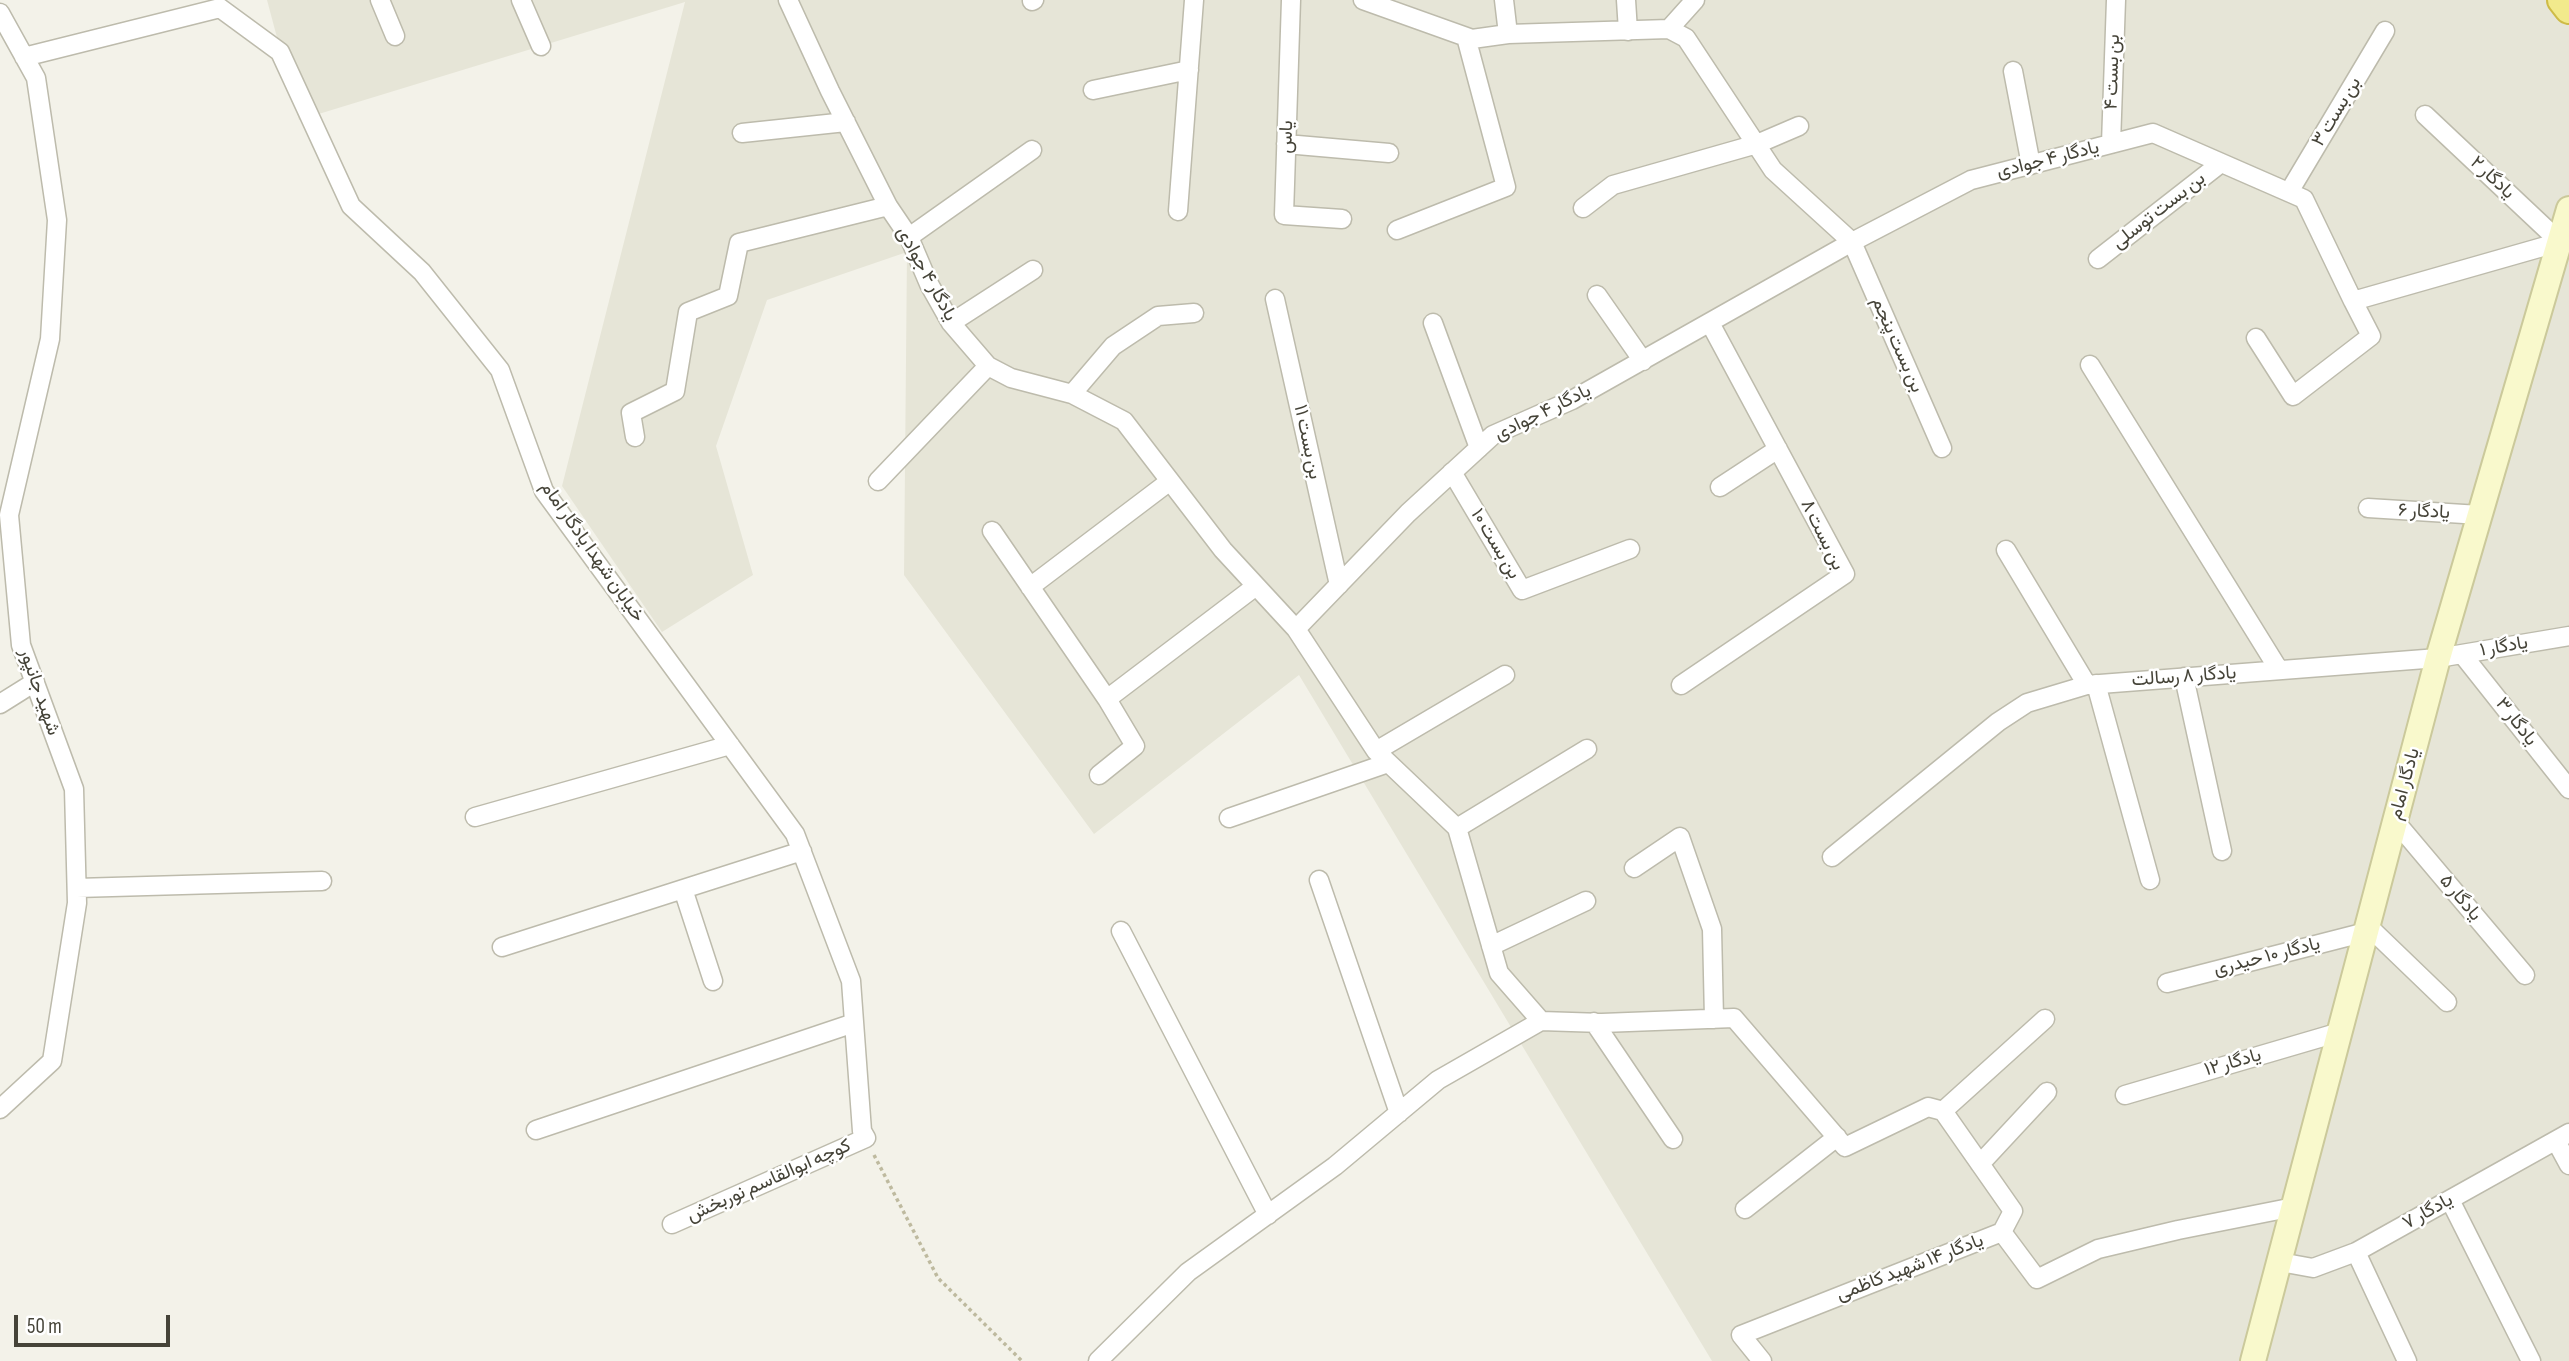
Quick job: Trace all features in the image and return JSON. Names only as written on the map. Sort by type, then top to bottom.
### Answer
[{"type":"highway","points":[[2562,0],[2569,9]]},
{"type":"main road","name":"یادگار امام","points":[[2253,1361],[2395,821],[2450,656],[2480,515],[2569,209]]},
{"type":"street","points":[[380,0],[395,36]]},
{"type":"street","points":[[521,0],[541,46]]},
{"type":"street","name":"یادگار ۴ جوادی","points":[[788,0],[888,206],[909,237],[929,284],[951,323],[988,366],[1011,378],[1072,394],[1124,421],[1223,550],[1296,629],[1408,513],[1493,435],[1572,400],[1852,242],[1971,180],[2153,133],[2304,199],[2371,336],[2293,396],[2256,338]]},
{"type":"street","points":[[1178,211],[1194,0]]},
{"type":"street","name":"یاس","points":[[1291,0],[1284,215],[1342,219]]},
{"type":"street","points":[[1504,0],[1508,34]]},
{"type":"street","points":[[1626,0],[1628,31]]},
{"type":"street","points":[[1669,29],[1695,0]]},
{"type":"street","points":[[1367,1],[1472,39],[1508,34],[1669,29],[1686,37],[1773,170],[1852,242]]},
{"type":"street","name":"بن بست ۴","points":[[2111,144],[2119,1]]},
{"type":"street","name":"خیابان شهدا یادگار امام","points":[[24,57],[220,8],[280,52],[351,206],[422,272],[500,370],[544,491],[795,834],[851,981],[862,1131],[866,1138]]},
{"type":"street","name":"شهید جانپور","points":[[0,13],[36,78],[57,220],[50,339],[9,515],[21,645],[74,789],[78,903],[52,1061],[0,1109]]},
{"type":"street","name":"بن بست ۳","points":[[2288,192],[2385,31]]},
{"type":"street","points":[[1397,230],[1506,187],[1466,37]]},
{"type":"street","points":[[1093,90],[1189,70]]},
{"type":"street","points":[[2013,71],[2031,165]]},
{"type":"street","name":"یادگار ۲","points":[[2425,115],[2560,242]]},
{"type":"street","points":[[742,133],[846,122]]},
{"type":"street","points":[[1583,208],[1613,185],[1756,144],[1799,126]]},
{"type":"street","points":[[1286,144],[1389,153]]},
{"type":"street","points":[[909,237],[1032,150]]},
{"type":"street","name":"بن بست توسلی","points":[[2098,258],[2221,163]]},
{"type":"street","points":[[635,437],[631,413],[675,391],[688,312],[728,296],[740,243],[888,206]]},
{"type":"street","name":"بن بست پنجم","points":[[1852,242],[1942,448]]},
{"type":"street","points":[[2353,301],[2560,242]]},
{"type":"street","points":[[951,323],[1033,270]]},
{"type":"street","points":[[1597,295],[1643,361]]},
{"type":"street","name":"بن بست ۱۱","points":[[1275,299],[1339,585]]},
{"type":"street","points":[[1072,394],[1113,346],[1124,338],[1158,316],[1194,313]]},
{"type":"street","points":[[1433,323],[1479,448]]},
{"type":"street","name":"بن بست ۸","points":[[1681,685],[1845,574],[1710,323]]},
{"type":"street","points":[[2090,365],[2279,670]]},
{"type":"street","points":[[878,481],[988,366]]},
{"type":"street","points":[[1720,486],[1778,449]]},
{"type":"street","name":"بن بست ۱۰","points":[[1452,472],[1522,590],[1630,549]]},
{"type":"street","points":[[1030,587],[1170,481]]},
{"type":"street","name":"یادگار ۶","points":[[2368,509],[2480,515]]},
{"type":"street","points":[[992,531],[1107,699],[1135,746],[1099,775]]},
{"type":"street","points":[[2006,550],[2092,685],[2150,880]]},
{"type":"street","points":[[1107,699],[1256,586]]},
{"type":"street","points":[[1296,629],[1382,757],[1457,828],[1499,973],[1541,1021]]},
{"type":"street","name":"یادگار ۱","points":[[2450,656],[2569,635]]},
{"type":"street","name":"یادگار ۸ رسالت","points":[[1832,857],[2026,702],[2092,685],[2450,656]]},
{"type":"street","name":"یادگار ۳","points":[[2450,656],[2569,789]]},
{"type":"street","points":[[1229,818],[1382,757],[1505,675]]},
{"type":"street","points":[[2184,677],[2222,851]]},
{"type":"street","points":[[0,704],[35,682]]},
{"type":"street","points":[[475,817],[730,744]]},
{"type":"street","points":[[1457,828],[1587,748]]},
{"type":"street","name":"یادگار ۵","points":[[2395,821],[2525,975]]},
{"type":"street","points":[[1634,868],[1680,837],[1712,929],[1714,1019]]},
{"type":"street","points":[[502,947],[802,851]]},
{"type":"street","points":[[1319,880],[1399,1113]]},
{"type":"street","points":[[77,888],[322,881]]},
{"type":"street","points":[[684,889],[713,981]]},
{"type":"street","points":[[1491,946],[1586,901]]},
{"type":"street","points":[[2367,929],[2447,1002]]},
{"type":"street","name":"یادگار ۱۰ حیدری","points":[[2168,982],[2367,929]]},
{"type":"street","points":[[1121,931],[1268,1215]]},
{"type":"street","points":[[1098,1361],[1188,1272],[1335,1166],[1438,1080],[1541,1021],[1594,1023],[1734,1018],[1845,1147],[1928,1107],[1943,1111],[2013,1211],[2002,1232]]},
{"type":"street","points":[[1943,1111],[2045,1019]]},
{"type":"street","points":[[536,1130],[854,1023]]},
{"type":"street","points":[[1594,1023],[1673,1139]]},
{"type":"street","name":"یادگار ۱۲","points":[[2125,1095],[2340,1032]]},
{"type":"street","points":[[1980,1164],[2048,1092]]},
{"type":"street","points":[[1745,1209],[1837,1137]]},
{"type":"street","points":[[2562,1137],[2569,1165]]},
{"type":"street","name":"یادگار ۷","points":[[2280,1262],[2313,1268],[2356,1252],[2562,1137]]},
{"type":"street","points":[[677,1223],[866,1138]]},
{"type":"street","points":[[2450,1200],[2531,1361]]},
{"type":"street","name":"یادگار ۱۴ شهید کاظمی","points":[[1762,1361],[1741,1335],[2002,1232],[2037,1279],[2098,1249],[2294,1207]]},
{"type":"street","points":[[2356,1252],[2407,1361]]},
{"type":"path","points":[[866,1138],[938,1278],[1021,1361]]},
{"type":"shaded area","points":[[267,0],[2569,0],[2569,1361],[1712,1361],[1299,675],[1094,834],[904,575],[907,252],[767,300],[716,446],[753,575],[662,632],[562,486],[685,2],[299,120]]}]
